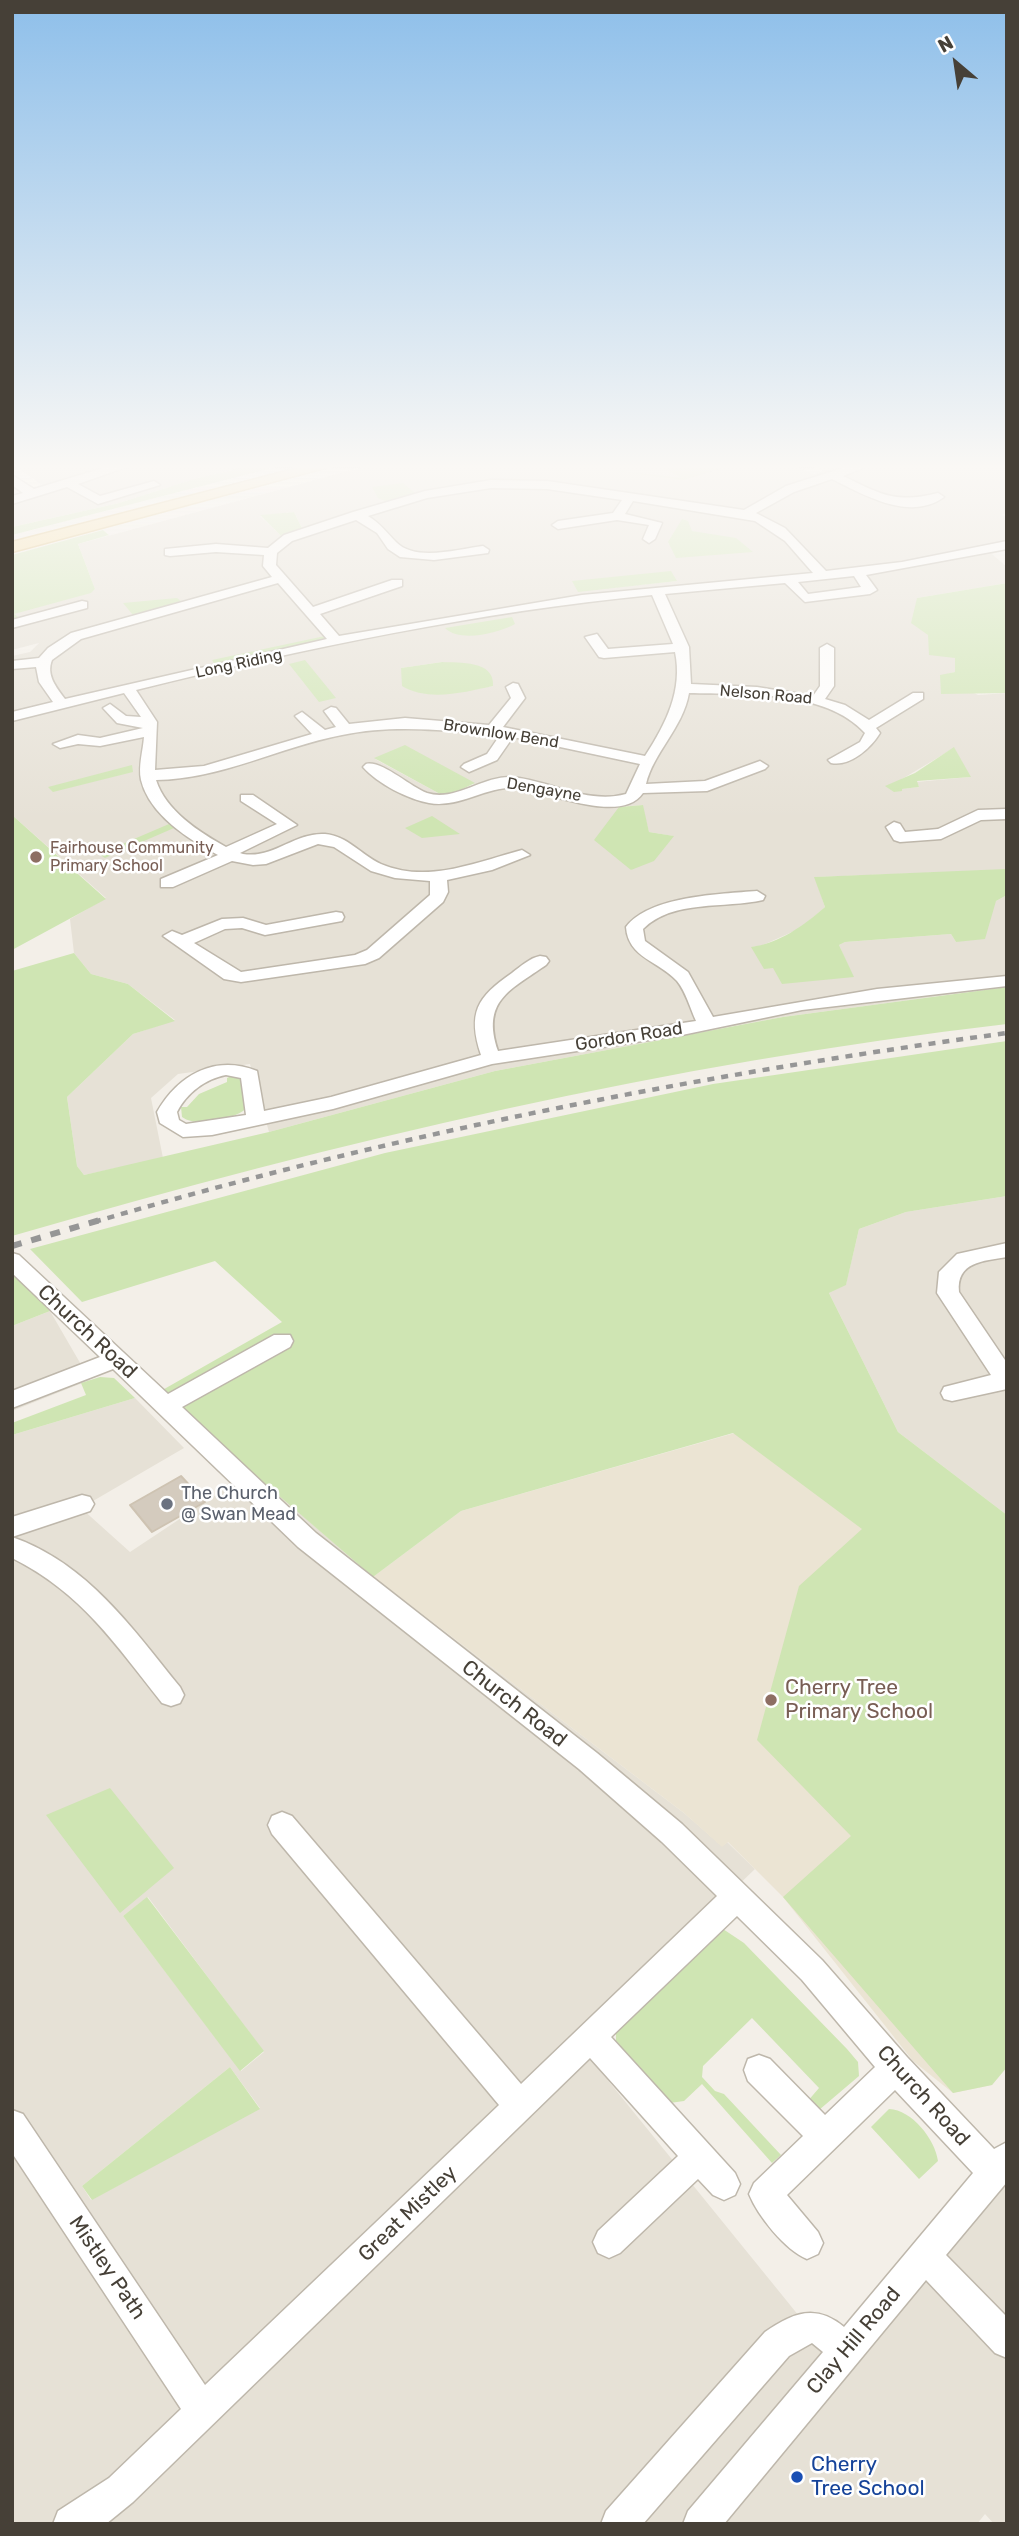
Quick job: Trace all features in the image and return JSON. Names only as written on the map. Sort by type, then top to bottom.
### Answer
[{"type":"street","points":[[12,664],[43,662],[61,644],[84,634],[267,582]]},
{"type":"street","points":[[282,582],[337,642]]},
{"type":"street","name":"Long Riding","points":[[12,717],[337,642],[510,610],[657,592],[774,582]]},
{"type":"street","points":[[791,582],[805,598],[870,590],[865,582]]},
{"type":"street","points":[[310,613],[397,583]]},
{"type":"street","points":[[638,789],[638,777],[673,726],[684,688],[682,647],[673,620],[657,592]]},
{"type":"street","points":[[12,624],[82,605]]},
{"type":"street","points":[[58,611],[84,634]]},
{"type":"street","points":[[592,637],[604,654],[682,647]]},
{"type":"street","points":[[818,699],[827,686],[827,648]]},
{"type":"street","points":[[43,662],[43,681],[62,704]]},
{"type":"street","points":[[492,731],[518,698],[513,687]]},
{"type":"street","name":"Nelson Road","points":[[684,688],[818,699],[869,726]]},
{"type":"street","points":[[128,689],[150,726],[145,764],[160,803],[212,846],[229,854],[265,860],[314,840],[325,839],[336,842],[379,869],[438,877],[469,873],[522,855]]},
{"type":"street","points":[[836,760],[870,741],[873,733],[869,726],[918,696]]},
{"type":"street","points":[[110,708],[122,720],[150,726]]},
{"type":"street","points":[[331,711],[346,730]]},
{"type":"street","points":[[302,716],[323,736]]},
{"type":"street","name":"Brownlow Bend","points":[[148,775],[221,766],[346,730],[411,723],[492,731],[649,761]]},
{"type":"street","points":[[60,744],[78,739],[100,742],[150,726]]},
{"type":"street","points":[[468,767],[492,757],[508,734]]},
{"type":"street","name":"Dengayne","points":[[371,767],[422,797],[434,799],[460,798],[490,785],[510,782],[610,802],[632,797],[638,789],[707,786],[761,766]]},
{"type":"street","points":[[167,883],[289,825],[247,798]]},
{"type":"street","points":[[894,827],[900,837],[940,834],[978,816],[1007,814]]},
{"type":"street","points":[[336,917],[265,930],[243,923],[222,924],[176,939],[230,975],[241,977],[359,960],[373,954],[437,898],[440,892],[438,877]]},
{"type":"street","points":[[707,1024],[681,976],[642,947],[634,934],[642,920],[677,906],[707,899],[757,896]]},
{"type":"street","points":[[707,899],[718,914]]},
{"type":"street","points":[[491,1058],[481,1034],[484,1008],[494,996],[540,961]]},
{"type":"street","name":"Gordon Road","points":[[256,1120],[253,1081],[250,1075],[238,1070],[204,1076],[188,1083],[177,1093],[167,1112],[170,1124],[183,1131],[212,1129],[256,1120],[424,1079],[491,1058],[864,996],[1007,981]]},
{"type":"street","points":[[952,1392],[1006,1380],[948,1293],[945,1284],[952,1267],[961,1260],[1007,1250]]},
{"type":"street","name":"Church Road","points":[[12,1260],[307,1540],[588,1761],[738,1895],[812,1970],[896,2068],[1001,2164]]},
{"type":"street","points":[[165,1406],[282,1341]]},
{"type":"street","points":[[12,1400],[117,1359]]},
{"type":"street","points":[[12,1527],[82,1504]]},
{"type":"street","points":[[12,1547],[48,1565],[99,1605],[171,1695]]},
{"type":"street","points":[[282,1825],[520,2106]]},
{"type":"street","name":"Great Mistley","points":[[71,2524],[87,2516],[121,2490],[738,1895]]},
{"type":"street","points":[[590,2036],[724,2184]]},
{"type":"street","points":[[807,2244],[765,2194],[896,2068]]},
{"type":"street","points":[[759,2070],[825,2137]]},
{"type":"street","name":"Mistley Path","points":[[12,2125],[202,2411]]},
{"type":"street","points":[[609,2242],[699,2157]]},
{"type":"street","name":"Clay Hill Road","points":[[701,2524],[1001,2164]]},
{"type":"street","points":[[925,2256],[1007,2341]]},
{"type":"street","points":[[619,2524],[777,2344],[799,2327],[814,2326],[826,2332],[846,2351]]},
{"type":"shaded area","points":[[92,582],[574,582],[578,591],[664,582],[1007,582],[917,598],[929,635],[955,658],[955,672],[940,676],[978,695],[1007,693],[1007,870],[815,877],[825,907],[801,928],[763,945],[752,947],[773,968],[853,977],[839,945],[845,942],[951,934],[956,942],[996,901],[1007,895],[1007,987],[783,1017],[495,1071],[269,1132],[250,1064],[178,1074],[151,1098],[163,1158],[84,1175],[77,1166],[67,1097],[133,1034],[175,1020],[128,984],[91,974],[74,953],[70,919],[106,898],[12,815],[12,656],[30,652],[39,643],[12,650],[13,614],[95,589]],"holes":[[[442,662],[493,686],[452,693],[401,668]],[[954,748],[970,777],[916,782],[919,787],[901,789],[902,779]],[[375,759],[475,784],[454,793],[440,794]],[[642,805],[649,832],[673,836],[631,870],[619,807]]]},
{"type":"shaded area","points":[[1007,1196],[1007,1515],[898,1432],[829,1293],[846,1284],[859,1229],[906,1212]]},
{"type":"shaded area","points":[[50,1311],[90,1380],[12,1411],[12,1326]]},
{"type":"shaded area","points":[[135,1398],[184,1448],[81,1508],[130,1552],[252,1471],[373,1577],[684,1813],[722,1846],[727,1842],[755,1869],[576,2041],[842,2369],[1007,2171],[1007,2524],[994,2524],[985,2514],[977,2524],[12,2524],[12,1435]],"holes":[[[148,1897],[264,2052],[241,2071],[123,1916]],[[230,2067],[260,2108],[91,2200],[82,2186]]]},
{"type":"shaded area","name":"Cherry Tree Primary School","points":[[805,1413],[1007,1587],[1007,2067],[992,2085],[953,2093],[913,2061],[783,1897],[728,1842],[722,1847],[684,1813],[373,1577],[461,1511]]},
{"type":"green space","points":[[12,582],[92,582],[95,589],[91,593],[14,614],[20,618],[12,620]]},
{"type":"green space","points":[[573,582],[665,582],[578,592]]},
{"type":"green space","points":[[1007,583],[1007,693],[941,694],[940,675],[955,672],[955,658],[929,655],[928,635],[911,623],[917,598]]},
{"type":"green space","points":[[177,598],[181,601],[133,615],[123,603]]},
{"type":"green space","points":[[512,617],[515,624],[479,635],[460,635],[445,628]]},
{"type":"green space","points":[[325,636],[325,640],[215,665],[212,660]]},
{"type":"green space","points":[[305,660],[336,698],[319,702],[289,664]]},
{"type":"green space","points":[[442,662],[482,667],[488,671],[493,686],[435,695],[412,691],[402,686],[401,668]]},
{"type":"green space","points":[[405,745],[475,783],[454,793],[440,794],[374,758]]},
{"type":"green space","points":[[954,747],[971,777],[917,781],[919,787],[894,792],[885,786],[915,773]]},
{"type":"green space","points":[[132,765],[133,772],[53,792],[48,787]]},
{"type":"green space","points":[[643,805],[649,832],[674,836],[654,861],[631,870],[594,840],[619,807]]},
{"type":"green space","name":"Fairhouse Community Primary School","points":[[12,815],[106,899],[12,950]]},
{"type":"green space","points":[[432,816],[460,834],[422,838],[405,828]]},
{"type":"green space","points":[[169,824],[174,828],[105,858],[99,854]]},
{"type":"green space","points":[[1006,869],[1007,895],[996,901],[985,939],[956,942],[951,934],[845,942],[839,945],[854,977],[782,984],[773,968],[764,969],[751,947],[772,942],[791,933],[825,907],[814,877]]},
{"type":"green space","points":[[74,953],[91,974],[128,984],[175,1021],[133,1034],[67,1097],[77,1166],[84,1175],[269,1132],[495,1071],[783,1017],[1007,987],[1007,1024],[755,1060],[505,1109],[258,1168],[12,1236],[12,971]]},
{"type":"green space","points":[[1007,1041],[1007,1196],[906,1212],[859,1229],[846,1285],[829,1293],[898,1432],[1007,1515],[1007,2067],[992,2085],[953,2093],[783,1897],[851,1836],[757,1740],[799,1586],[862,1529],[733,1433],[461,1511],[373,1577],[159,1392],[282,1322],[215,1261],[82,1302],[30,1249],[385,1153],[713,1084]]},
{"type":"green space","points":[[227,1078],[242,1078],[246,1108],[243,1111],[213,1122],[196,1122],[182,1117],[181,1107],[187,1107],[199,1094],[227,1082]]},
{"type":"green space","points":[[12,1272],[50,1311],[12,1326]]},
{"type":"green space","points":[[100,1377],[114,1378],[135,1398],[12,1435],[12,1423],[86,1395],[81,1383]]},
{"type":"green space","points":[[110,1788],[174,1868],[120,1913],[46,1815]]},
{"type":"green space","points":[[147,1897],[264,2051],[240,2071],[123,1916]]},
{"type":"green space","points":[[723,1929],[744,1943],[858,2062],[859,2076],[819,2110],[807,2102],[819,2088],[752,2018],[703,2066],[702,2077],[715,2091],[724,2094],[781,2155],[772,2163],[702,2084],[684,2101],[670,2103],[616,2041],[616,2031]]},
{"type":"green space","points":[[230,2067],[260,2109],[92,2200],[82,2186]]},
{"type":"green space","points":[[889,2109],[906,2114],[914,2120],[927,2135],[936,2152],[938,2161],[919,2179],[871,2127]]},
{"type":"building","name":"The Church @ Swan Mead","points":[[181,1476],[205,1502],[152,1532],[130,1505]]},
{"type":"railway","points":[[94,1222],[319,1161],[547,1110],[776,1068],[1007,1033]]},
{"type":"railway","points":[[12,1246],[100,1220]]},
{"type":"place","name":"Fairhouse Community Primary School","points":[[36,857]]},
{"type":"place","name":"The Church @ Swan Mead","points":[[167,1504]]},
{"type":"place","name":"Cherry Tree Primary School","points":[[771,1700]]},
{"type":"place","name":"Cherry Tree School","points":[[797,2477]]}]
